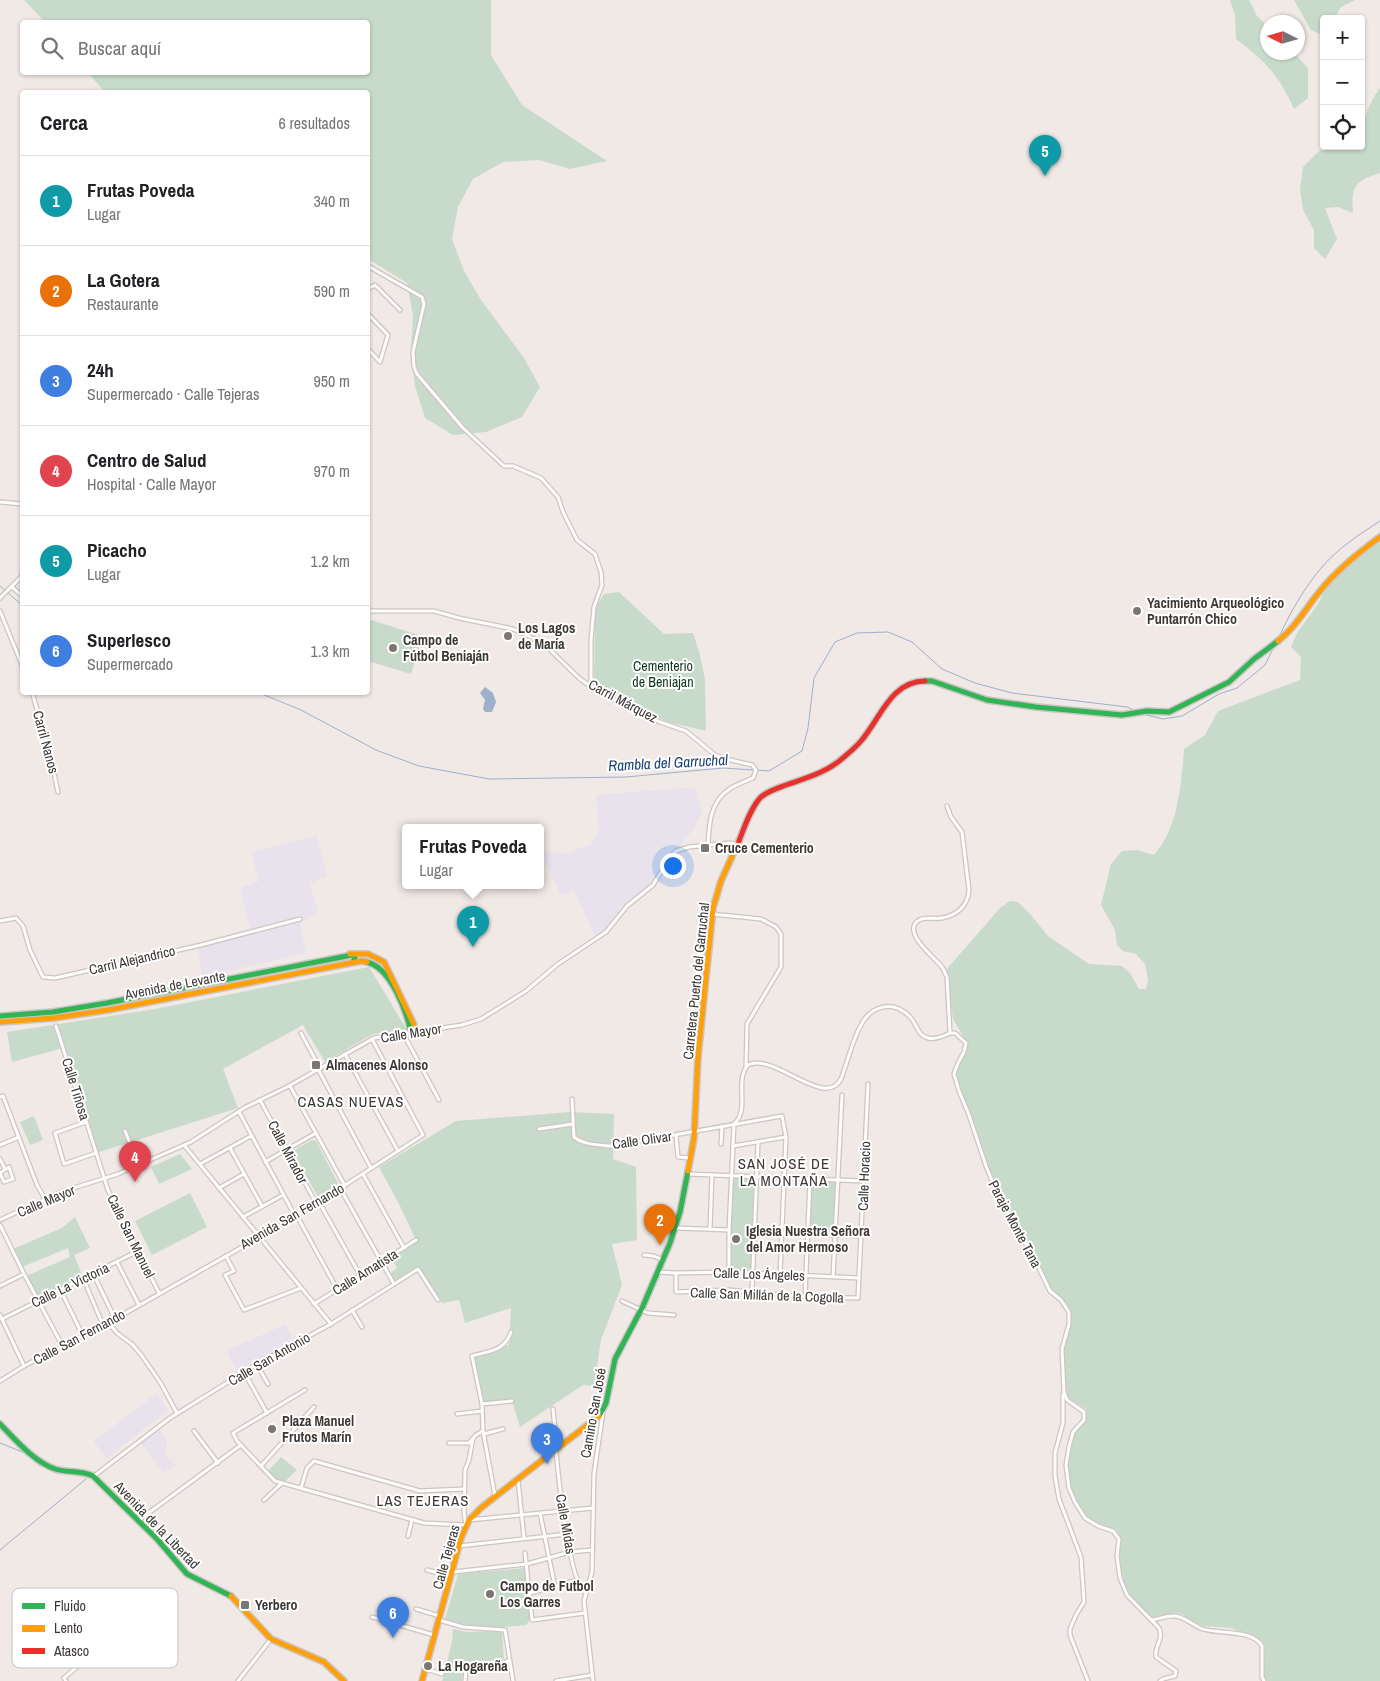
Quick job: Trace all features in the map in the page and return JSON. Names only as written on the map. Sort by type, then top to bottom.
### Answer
[{"type":"main road","name":"Carretera Puerto del Garruchal","points":[[694,1132],[698,1057],[712,914],[721,881],[754,808],[761,797],[770,791],[824,771],[841,760],[872,728],[889,700],[897,692],[916,681],[932,681],[978,697],[1007,704],[1122,715],[1147,711],[1169,712],[1229,682],[1284,636],[1304,615],[1318,593],[1334,574],[1380,537]]},
{"type":"main road","name":"Avenida de Levante","points":[[333,959],[364,952],[381,959],[389,970],[414,1031]]},
{"type":"main road","name":"Avenida de Levante","points":[[0,1016],[53,1012],[107,1004],[353,955],[356,958],[352,962]]},
{"type":"main road","name":"Avenida de Levante","points":[[0,1022],[54,1018],[108,1010],[362,961],[370,962],[386,973],[414,1031]]},
{"type":"main road","name":"Camino San José","points":[[603,1412],[614,1362],[641,1310],[676,1228],[691,1158],[694,1132]]},
{"type":"main road","name":"Calle Tejeras","points":[[422,1681],[467,1523],[482,1507],[597,1419],[603,1412]]},
{"type":"main road","points":[[0,1424],[45,1464],[55,1469],[85,1472],[94,1476]]},
{"type":"main road","name":"Avenida de la Libertad","points":[[94,1476],[162,1544],[184,1572],[192,1578],[234,1598],[271,1639],[324,1662],[344,1681]]},
{"type":"street","points":[[370,267],[422,297],[424,304],[413,357],[417,374],[463,428],[504,466],[513,466],[541,478],[558,497],[577,540],[595,554],[602,585],[594,607],[590,686]]},
{"type":"street","points":[[370,288],[375,285],[400,310]]},
{"type":"street","points":[[370,316],[388,335],[380,362],[370,351]]},
{"type":"street","points":[[0,502],[20,504]]},
{"type":"street","points":[[2,596],[20,580]]},
{"type":"street","points":[[12,587],[20,594]]},
{"type":"street","points":[[0,611],[20,660]]},
{"type":"street","name":"Carril Márquez","points":[[370,611],[434,611],[513,629],[543,643],[580,679],[602,694],[660,722],[686,731],[715,755],[754,767],[755,774],[753,778],[726,791],[715,803],[709,825],[708,845]]},
{"type":"street","name":"Carril Nanos","points":[[33,695],[50,754],[58,792]]},
{"type":"street","points":[[746,1068],[754,1063],[768,1065],[816,1087],[831,1088],[839,1083],[841,1079],[861,1023],[868,1013],[887,1005],[898,1008],[911,1018],[918,1031],[928,1038],[943,1037],[950,1033],[947,977],[944,969],[922,945],[914,933],[914,926],[919,921],[924,918],[943,918],[962,909],[968,899],[969,890],[962,832],[951,817],[947,806]]},
{"type":"street","name":"Calle Mayor","points":[[0,1220],[45,1199],[104,1179],[184,1145],[260,1100],[290,1086],[372,1039],[454,1026],[472,1022],[485,1016],[526,991],[566,959],[606,932],[627,906],[652,885],[673,854],[682,849],[729,843],[737,844]]},
{"type":"street","points":[[712,914],[761,919],[776,927],[781,934],[781,967],[747,1024],[746,1068],[743,1075],[740,1115],[734,1124],[729,1272]]},
{"type":"street","name":"Carril Alejandrico","points":[[0,921],[16,918],[23,926],[30,950],[43,977],[55,978],[198,946],[300,919]]},
{"type":"street","name":"Calle Tiñosa","points":[[56,1026],[104,1179]]},
{"type":"street","name":"Paraje Monte Tana","points":[[950,1033],[955,1032],[966,1043],[954,1074],[999,1198],[1034,1258],[1050,1291],[1061,1300],[1068,1312],[1069,1324],[1062,1349],[1064,1423],[1056,1454],[1054,1476],[1060,1499],[1081,1557],[1084,1602],[1073,1622],[1070,1635],[1088,1681]]},
{"type":"street","points":[[301,1033],[371,1168]]},
{"type":"street","points":[[403,1033],[439,1100]]},
{"type":"street","name":"Avenida San Fernando","points":[[159,1293],[296,1216],[423,1135],[372,1039]]},
{"type":"street","points":[[345,1054],[398,1151]]},
{"type":"street","name":"Calle Horacio","points":[[858,1298],[868,1084]]},
{"type":"street","points":[[290,1086],[345,1186]]},
{"type":"street","points":[[833,1277],[842,1094]]},
{"type":"street","points":[[2,1097],[45,1199]]},
{"type":"street","points":[[539,1129],[573,1124],[572,1099]]},
{"type":"street","name":"Calle Mirador","points":[[260,1100],[317,1203],[360,1275]]},
{"type":"street","points":[[239,1112],[337,1289]]},
{"type":"street","name":"Calle Olivar","points":[[573,1124],[574,1137],[579,1141],[611,1146],[782,1116],[786,1137]]},
{"type":"street","points":[[86,1122],[55,1133],[64,1164],[96,1153]]},
{"type":"street","points":[[721,1144],[722,1126]]},
{"type":"street","points":[[125,1131],[139,1165]]},
{"type":"street","points":[[265,1162],[316,1133]]},
{"type":"street","points":[[676,1135],[678,1157],[691,1158]]},
{"type":"street","points":[[200,1164],[251,1136]]},
{"type":"street","points":[[0,1145],[19,1137]]},
{"type":"street","points":[[733,1146],[786,1137],[780,1274]]},
{"type":"street","points":[[752,1292],[758,1142]]},
{"type":"street","points":[[184,1145],[331,1324]]},
{"type":"street","points":[[230,1148],[262,1206]]},
{"type":"street","points":[[0,1159],[5,1169]]},
{"type":"street","points":[[9,1167],[13,1179],[4,1182],[0,1173],[5,1169],[9,1167]]},
{"type":"street","points":[[219,1188],[244,1174]]},
{"type":"street","points":[[363,1174],[404,1248]]},
{"type":"street","points":[[688,1174],[863,1182]]},
{"type":"street","points":[[710,1229],[712,1175]]},
{"type":"street","name":"Calle San Manuel","points":[[104,1179],[110,1196],[159,1293]]},
{"type":"street","points":[[804,1297],[810,1179]]},
{"type":"street","points":[[340,1188],[394,1284]]},
{"type":"street","points":[[243,1217],[283,1194]]},
{"type":"street","points":[[0,1225],[63,1347]]},
{"type":"street","points":[[676,1228],[729,1230]]},
{"type":"street","points":[[754,1232],[861,1236]]},
{"type":"street","name":"Calle Amatista","points":[[314,1304],[416,1240]]},
{"type":"street","name":"Calle La Victoria","points":[[1,1317],[138,1251]]},
{"type":"street","points":[[644,1255],[654,1256],[663,1260]]},
{"type":"street","points":[[226,1256],[234,1271],[226,1275],[244,1310],[301,1288]]},
{"type":"street","points":[[118,1262],[139,1305]]},
{"type":"street","name":"Calle San Antonio","points":[[94,1476],[178,1413],[257,1364],[331,1324],[418,1269],[438,1300]]},
{"type":"street","name":"Calle Los Ángeles","points":[[658,1272],[676,1274],[729,1272],[859,1278]]},
{"type":"street","points":[[93,1273],[115,1319]]},
{"type":"street","points":[[0,1286],[24,1274]]},
{"type":"street","name":"Calle San Millán de la Cogolla","points":[[676,1274],[676,1292],[730,1290],[804,1297],[858,1298]]},
{"type":"street","points":[[83,1278],[103,1325]]},
{"type":"street","points":[[60,1289],[83,1336]]},
{"type":"street","name":"Calle San Fernando","points":[[0,1381],[24,1366],[115,1319],[159,1293]]},
{"type":"street","points":[[622,1301],[650,1314],[674,1315]]},
{"type":"street","points":[[352,1310],[362,1328]]},
{"type":"street","points":[[1,1317],[24,1366]]},
{"type":"street","points":[[108,1322],[142,1356],[178,1413]]},
{"type":"street","points":[[495,1497],[484,1432],[482,1404],[472,1356],[504,1345],[508,1341],[511,1332]]},
{"type":"street","points":[[257,1364],[268,1384]]},
{"type":"street","points":[[244,1372],[266,1413]]},
{"type":"street","points":[[305,1390],[233,1433],[241,1445],[275,1481],[424,1523],[467,1523],[481,1519],[592,1508]]},
{"type":"street","points":[[1064,1392],[1067,1400],[1084,1412],[1084,1420],[1073,1432],[1066,1464],[1074,1502],[1085,1518],[1098,1526],[1113,1531],[1119,1539],[1117,1556],[1120,1578],[1127,1595],[1159,1628],[1161,1636],[1155,1653],[1156,1657],[1176,1671],[1175,1676],[1160,1681]]},
{"type":"street","points":[[482,1404],[512,1401]]},
{"type":"street","points":[[261,1466],[314,1406]]},
{"type":"street","name":"Calle Midas","points":[[553,1409],[562,1511],[578,1580],[581,1590],[586,1593]]},
{"type":"street","points":[[457,1414],[482,1411]]},
{"type":"street","name":"Camino San José","points":[[593,1681],[584,1602],[592,1572],[592,1508],[595,1466],[603,1412]]},
{"type":"street","points":[[449,1443],[469,1442],[476,1435],[502,1429]]},
{"type":"street","points":[[194,1431],[218,1463]]},
{"type":"street","points":[[467,1523],[464,1489],[465,1470],[473,1438]]},
{"type":"street","points":[[139,1521],[241,1445]]},
{"type":"street","points":[[301,1488],[307,1468],[314,1461],[420,1491],[464,1489]]},
{"type":"street","points":[[518,1479],[524,1538]]},
{"type":"street","points":[[264,1500],[283,1483]]},
{"type":"street","points":[[481,1519],[482,1507]]},
{"type":"street","points":[[540,1513],[555,1587]]},
{"type":"street","points":[[408,1536],[412,1520]]},
{"type":"street","points":[[459,1546],[567,1534]]},
{"type":"street","points":[[427,1570],[452,1574],[527,1564],[570,1552],[592,1550]]},
{"type":"street","points":[[525,1553],[532,1620],[585,1613]]},
{"type":"street","points":[[530,1593],[578,1580]]},
{"type":"street","points":[[416,1609],[463,1627],[505,1630],[513,1681]]},
{"type":"street","points":[[1152,1620],[1172,1615],[1180,1616],[1201,1629],[1233,1632],[1256,1640],[1262,1646],[1262,1677],[1264,1681]]},
{"type":"street","points":[[372,1617],[435,1636]]},
{"type":"street","points":[[238,1681],[271,1639]]},
{"type":"street","points":[[465,1681],[466,1670],[509,1661]]},
{"type":"street","points":[[66,1681],[64,1678],[76,1668]]},
{"type":"street","points":[[425,1669],[442,1674]]},
{"type":"street","points":[[556,1681],[592,1675]]},
{"type":"shaded area","points":[[695,787],[702,810],[695,827],[679,846],[666,855],[649,886],[622,906],[606,929],[595,936],[574,890],[561,895],[544,858],[544,852],[567,853],[592,844],[599,829],[596,795]]},
{"type":"shaded area","points":[[317,836],[327,876],[310,883],[318,913],[300,923],[306,953],[202,977],[198,945],[250,928],[240,888],[259,881],[251,852]]},
{"type":"shaded area","points":[[286,1324],[295,1343],[239,1375],[227,1352]]},
{"type":"shaded area","points":[[156,1394],[168,1410],[106,1459],[94,1441]]},
{"type":"shaded area","points":[[159,1429],[167,1439],[167,1447],[164,1453],[176,1465],[164,1473],[141,1443]]},
{"type":"green space","points":[[24,0],[491,0],[491,55],[522,105],[607,161],[570,169],[539,160],[503,162],[473,179],[458,207],[452,239],[464,271],[481,300],[524,358],[540,387],[522,417],[486,432],[453,435],[425,418],[415,386],[411,350],[413,316],[407,283],[370,260],[370,90],[103,90],[90,75],[370,75],[370,20],[43,20]]},
{"type":"green space","points":[[1230,0],[1249,0],[1260,19],[1260,59],[1236,39],[1235,15]]},
{"type":"green space","points":[[1294,0],[1355,0],[1341,7],[1336,15],[1320,15],[1320,34],[1311,30],[1305,19],[1305,15],[1302,15]]},
{"type":"green space","points":[[1261,60],[1301,60],[1308,68],[1308,98],[1294,109],[1283,87]]},
{"type":"green space","points":[[1380,88],[1380,173],[1365,179],[1356,186],[1353,197],[1353,213],[1338,207],[1325,208],[1337,239],[1325,259],[1314,248],[1314,230],[1303,210],[1300,189],[1303,167],[1319,151],[1365,150],[1365,120],[1372,101]]},
{"type":"green space","points":[[1380,542],[1380,1681],[1267,1681],[1264,1676],[1265,1645],[1261,1640],[1231,1628],[1202,1626],[1182,1614],[1174,1613],[1152,1617],[1144,1611],[1128,1591],[1125,1584],[1121,1568],[1117,1530],[1095,1523],[1087,1517],[1075,1498],[1069,1476],[1069,1453],[1073,1438],[1085,1419],[1086,1409],[1067,1397],[1065,1388],[1063,1353],[1071,1324],[1068,1308],[1066,1303],[1050,1287],[1037,1256],[1001,1198],[990,1174],[957,1080],[956,1072],[967,1049],[965,1039],[953,1019],[946,970],[1000,908],[1010,901],[1018,902],[1048,936],[1089,964],[1122,966],[1130,973],[1139,989],[1146,989],[1148,980],[1145,964],[1136,954],[1123,951],[1117,945],[1115,930],[1101,905],[1111,864],[1122,851],[1137,850],[1154,855],[1162,844],[1174,818],[1180,791],[1184,749],[1205,735],[1218,711],[1300,680],[1301,657],[1291,647],[1297,633],[1318,604],[1327,586],[1371,547]]},
{"type":"green space","name":"Cementerio de Beniajan","points":[[619,592],[664,634],[693,633],[705,680],[706,731],[668,722],[594,686],[595,609],[604,594]]},
{"type":"green space","name":"Campo de Fútbol Beniaján","points":[[370,620],[422,636],[411,674],[370,662]]},
{"type":"green space","points":[[369,967],[407,1030],[373,1034],[325,1062],[303,1025],[223,1069],[238,1108],[96,1153],[63,1048],[12,1062],[7,1032],[155,1009]]},
{"type":"green space","points":[[570,1112],[614,1114],[613,1159],[636,1167],[637,1240],[612,1244],[622,1285],[601,1340],[594,1386],[583,1385],[520,1427],[512,1401],[482,1404],[472,1356],[509,1345],[511,1308],[465,1323],[459,1300],[442,1303],[418,1269],[394,1284],[388,1275],[397,1268],[390,1256],[416,1240],[379,1167],[456,1121]]},
{"type":"green space","points":[[34,1116],[43,1140],[30,1145],[20,1122]]},
{"type":"green space","points":[[312,1140],[316,1141],[338,1183],[318,1197],[293,1152]]},
{"type":"green space","points":[[180,1154],[192,1169],[159,1184],[151,1167]]},
{"type":"green space","points":[[731,1176],[757,1177],[753,1273],[729,1272]]},
{"type":"green space","points":[[810,1179],[837,1180],[835,1235],[807,1234]]},
{"type":"green space","points":[[190,1193],[207,1227],[152,1255],[135,1221]]},
{"type":"green space","points":[[75,1217],[90,1248],[74,1255],[83,1277],[38,1299],[26,1276],[70,1257],[68,1248],[22,1267],[13,1249],[62,1228]]},
{"type":"green space","points":[[281,1457],[297,1470],[283,1483],[275,1481],[268,1471]]},
{"type":"green space","name":"Campo de Futbol Los Garres","points":[[525,1568],[530,1620],[526,1625],[485,1627],[465,1625],[445,1619],[458,1574]]},
{"type":"green space","points":[[453,1629],[467,1632],[502,1631],[504,1658],[463,1667],[462,1681],[442,1681],[452,1642]]},
{"type":"water","points":[[485,687],[493,693],[496,702],[492,712],[485,712],[483,709],[485,700],[480,693]]},
{"type":"waterway","name":"Rambla del Garruchal","points":[[1279,637],[1309,583],[1328,560],[1380,521]]},
{"type":"waterway","name":"Rambla del Garruchal","points":[[0,586],[20,603]]},
{"type":"waterway","name":"Rambla del Garruchal","points":[[264,695],[301,710],[376,750],[419,766],[489,779],[626,777],[723,768],[769,771],[802,751],[808,728],[814,678],[835,642],[857,633],[888,632],[912,642],[942,669],[975,683],[1012,693],[1127,707],[1136,711]]},
{"type":"waterway","name":"Rambla del Garruchal","points":[[1142,714],[1163,719],[1182,716],[1219,694],[1237,688],[1265,665],[1274,647]]},
{"type":"waterway","points":[[0,1443],[25,1453],[40,1466]]},
{"type":"waterway","points":[[0,1550],[86,1479]]},
{"type":"traffic: fast","points":[[925,681],[932,681],[987,700],[1036,707],[1122,715],[1147,711],[1169,712],[1229,682],[1254,659],[1278,641]]},
{"type":"traffic: fast","points":[[0,1016],[53,1012],[107,1003],[352,955],[355,958],[353,962]]},
{"type":"traffic: fast","points":[[367,962],[376,966],[390,981],[401,1002],[411,1032]]},
{"type":"traffic: fast","points":[[599,1416],[606,1403],[615,1359],[643,1306],[670,1243],[680,1212],[688,1171]]},
{"type":"traffic: fast","points":[[0,1424],[25,1450],[39,1461],[55,1469],[93,1476],[157,1539],[187,1574],[231,1596]]},
{"type":"traffic: slow","points":[[1278,641],[1296,624],[1333,576],[1380,537]]},
{"type":"traffic: slow","points":[[688,1171],[694,1138],[698,1057],[713,908],[721,881],[739,841]]},
{"type":"traffic: slow","points":[[350,954],[368,954],[384,962],[417,1031]]},
{"type":"traffic: slow","points":[[0,1022],[54,1018],[108,1010],[361,961],[367,962]]},
{"type":"traffic: slow","points":[[422,1681],[461,1538],[469,1520],[482,1507],[599,1416]]},
{"type":"traffic: slow","points":[[231,1596],[271,1639],[324,1662],[344,1681]]},
{"type":"traffic: jam","points":[[739,841],[751,812],[761,797],[773,790],[831,767],[861,741],[895,694],[903,687],[925,681]]},
{"type":"place","name":"Picacho","points":[[1045,176]]},
{"type":"place","name":"Yacimiento Arqueológico Puntarrón Chico","points":[[1137,611]]},
{"type":"place","name":"Los Lagos de María","points":[[508,636]]},
{"type":"place","name":"Campo de Fútbol Beniaján","points":[[393,648]]},
{"type":"place","name":"Cruce Cementerio","points":[[705,848]]},
{"type":"place","name":"Frutas Poveda","points":[[473,947]]},
{"type":"place","name":"Almacenes Alonso","points":[[316,1065]]},
{"type":"place","name":"Centro de Salud","points":[[135,1182]]},
{"type":"place","name":"Iglesia Nuestra Señora del Amor Hermoso","points":[[736,1239]]},
{"type":"place","name":"La Gotera","points":[[660,1245]]},
{"type":"place","name":"Plaza Manuel Frutos Marín","points":[[272,1429]]},
{"type":"place","name":"24h","points":[[547,1464]]},
{"type":"place","name":"Campo de Futbol Los Garres","points":[[490,1594]]},
{"type":"place","name":"Yerbero","points":[[245,1605]]},
{"type":"place","name":"Superlesco","points":[[393,1638]]},
{"type":"place","name":"La Hogareña","points":[[428,1666]]},
{"type":"district","name":"CASAS NUEVAS","points":[[351,1102]]},
{"type":"district","name":"SAN JOSÉ DE LA MONTAÑA","points":[[784,1172]]},
{"type":"district","name":"LAS TEJERAS","points":[[423,1501]]}]
